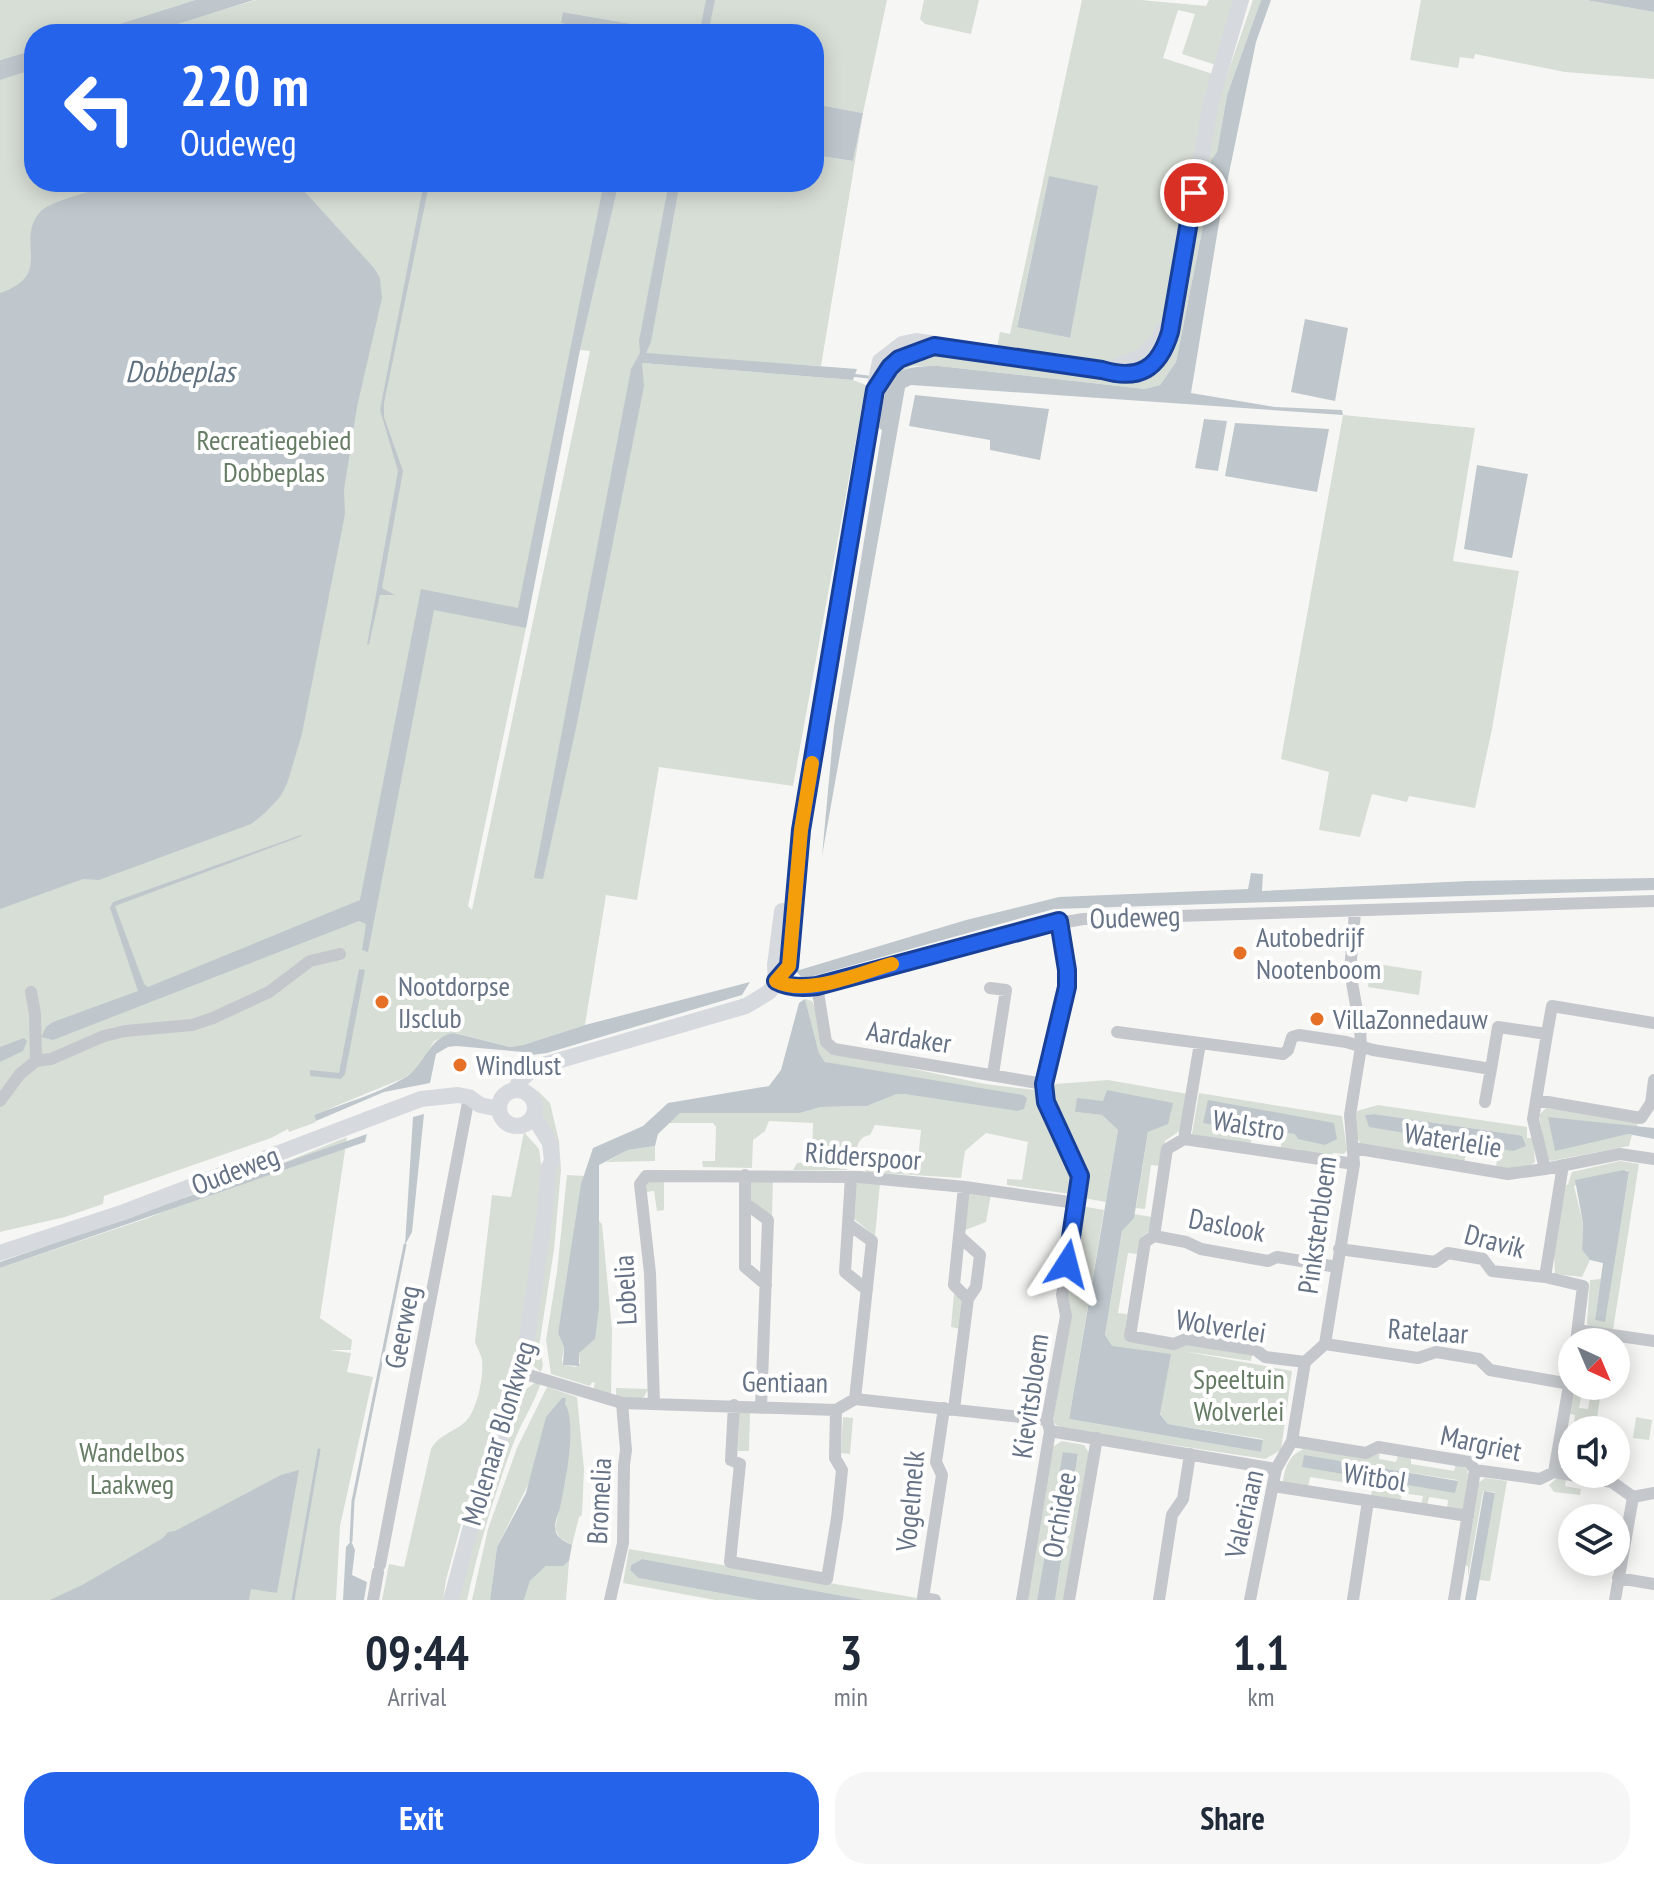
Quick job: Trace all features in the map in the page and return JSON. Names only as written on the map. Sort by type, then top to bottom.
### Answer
[{"type":"main road","points":[[511,1098],[528,1072],[746,1006],[769,992],[789,966],[801,830],[875,390],[899,359],[934,346],[1102,370],[1131,363],[1148,352],[1171,314],[1211,102],[1241,0]]},
{"type":"main road","points":[[1228,45],[1250,0]]},
{"type":"main road","name":"Oudeweg","points":[[1,1250],[138,1207],[402,1105],[441,1095],[469,1097],[480,1105],[511,1098]]},
{"type":"main road","name":"Oudeweg","points":[[511,1098],[501,1118],[517,1126],[529,1120]]},
{"type":"main road","name":"Molenaar Blonkweg","points":[[451,1600],[472,1518],[522,1373],[545,1213],[548,1169],[529,1120],[534,1104],[511,1098]]},
{"type":"street","name":"Oudeweg","points":[[776,981],[803,988],[817,986],[1059,921],[1654,901]]},
{"type":"street","name":"Pinksterbloem","points":[[1325,1344],[1354,1164],[1350,1115],[1361,1047],[1350,971],[1355,912]]},
{"type":"street","name":"Kievitsbloem","points":[[1022,1600],[1066,1316],[1062,1295],[1080,1176],[1046,1102],[1044,1084],[1067,987],[1059,921]]},
{"type":"street","points":[[0,1101],[20,1074],[36,1061],[51,1059],[104,1036],[192,1025],[213,1018],[269,992],[310,961],[340,954]]},
{"type":"street","name":"Aardaker","points":[[817,986],[829,1047],[1044,1084]]},
{"type":"street","points":[[990,988],[1006,990],[993,1074]]},
{"type":"street","points":[[31,992],[36,1061]]},
{"type":"street","points":[[1545,1169],[1534,1127],[1552,1006],[1654,1023]]},
{"type":"street","points":[[1485,1102],[1498,1027],[1547,1034]]},
{"type":"street","points":[[1117,1032],[1283,1054],[1288,1050],[1292,1037],[1299,1035],[1491,1069]]},
{"type":"street","points":[[1154,1236],[1167,1149],[1184,1139],[1200,1043]]},
{"type":"street","points":[[1536,1100],[1641,1118],[1651,1103],[1654,1080]]},
{"type":"street","name":"Geerweg","points":[[373,1600],[469,1097]]},
{"type":"street","name":"Walstro","points":[[1184,1139],[1354,1164]]},
{"type":"street","name":"Waterlelie","points":[[1353,1148],[1508,1174],[1563,1165]]},
{"type":"street","points":[[1545,1277],[1563,1165],[1620,1154],[1654,1159]]},
{"type":"street","points":[[745,1175],[745,1267],[766,1285]]},
{"type":"street","name":"Ridderspoor","points":[[646,1176],[851,1177],[964,1187],[1076,1203]]},
{"type":"street","name":"Lobelia","points":[[646,1176],[640,1184],[650,1273],[654,1404]]},
{"type":"street","points":[[851,1177],[845,1272],[867,1290]]},
{"type":"street","points":[[964,1187],[954,1285],[968,1299]]},
{"type":"street","points":[[745,1203],[768,1220],[761,1408]]},
{"type":"street","points":[[848,1224],[872,1241],[855,1399]]},
{"type":"street","name":"Vogelmelk","points":[[929,1599],[942,1475],[936,1462],[949,1409],[968,1299],[976,1287],[980,1255],[959,1236]]},
{"type":"street","name":"Daslook","points":[[1154,1236],[1186,1242],[1201,1249],[1268,1261],[1277,1257],[1337,1267]]},
{"type":"street","name":"Wolverlei","points":[[1154,1236],[1145,1242],[1130,1336],[1174,1344],[1186,1339],[1256,1350],[1265,1357],[1305,1362]]},
{"type":"street","name":"Dravik","points":[[1339,1249],[1435,1262],[1448,1253],[1483,1259],[1492,1271],[1545,1277],[1583,1286],[1578,1328]]},
{"type":"street","points":[[1630,1339],[1654,1341]]},
{"type":"street","points":[[1292,1441],[1305,1362],[1325,1344]]},
{"type":"street","name":"Ratelaar","points":[[1325,1344],[1418,1358],[1436,1352],[1450,1354],[1479,1359],[1490,1370],[1558,1382]]},
{"type":"street","name":"Gentiaan","points":[[522,1373],[622,1403],[836,1410],[855,1399],[949,1409],[1276,1469]]},
{"type":"street","points":[[1554,1472],[1567,1400]]},
{"type":"street","name":"Bromelia","points":[[610,1600],[623,1543],[626,1450],[622,1403]]},
{"type":"street","points":[[734,1405],[731,1460],[740,1464],[730,1562],[827,1579],[842,1470],[835,1458],[836,1410]]},
{"type":"street","name":"Orchidee","points":[[1069,1600],[1097,1438]]},
{"type":"street","name":"Valeriaan","points":[[1250,1600],[1276,1469],[1292,1441]]},
{"type":"street","name":"Margriet","points":[[1292,1441],[1366,1453],[1378,1447],[1469,1462],[1475,1470],[1540,1479],[1554,1472],[1612,1482],[1633,1497]]},
{"type":"street","points":[[1159,1600],[1172,1515],[1183,1499],[1190,1454]]},
{"type":"street","points":[[1454,1600],[1475,1470]]},
{"type":"street","name":"Witbol","points":[[1273,1486],[1468,1516]]},
{"type":"street","points":[[1615,1600],[1633,1497],[1654,1493]]},
{"type":"street","points":[[1353,1600],[1368,1501]]},
{"type":"street","points":[[1618,1578],[1654,1584]]},
{"type":"green space","points":[[0,0],[195,0],[119,24],[24,24],[24,53],[0,60]]},
{"type":"green space","points":[[256,0],[887,0],[863,113],[824,106],[824,24],[631,24],[564,12],[561,23],[566,24],[175,24]]},
{"type":"green space","points":[[924,0],[979,0],[971,34],[925,24],[920,19]]},
{"type":"green space","points":[[1082,0],[1141,0],[1206,6],[1209,0],[1238,0],[1216,65],[1182,54],[1195,14],[1178,10],[1163,58],[1213,74],[1170,294],[1161,326],[1147,348],[1105,363],[997,348],[1000,332],[1010,334]],"holes":[[[1049,177],[1097,186],[1069,338],[1017,326]]]},
{"type":"green space","points":[[1253,0],[1261,0],[1227,95],[1217,152],[1211,160],[1208,201],[1176,362],[1160,385],[1145,389],[939,366],[913,366],[893,375],[908,362],[940,354],[1153,372],[1220,95]]},
{"type":"green space","points":[[1421,0],[1586,0],[1654,12],[1654,79],[1565,72],[1475,54],[1474,59],[1460,57],[1458,68],[1410,60]]},
{"type":"green space","name":"Recreatiegebied Dobbeplas","points":[[24,70],[24,192],[605,192],[523,611],[526,628],[468,906],[472,910],[590,351],[580,350],[617,192],[824,192],[824,157],[853,161],[863,113],[821,366],[723,360],[642,363],[853,380],[866,385],[793,786],[659,767],[637,900],[606,895],[585,1025],[510,1047],[455,1033],[434,1041],[419,1067],[404,1078],[314,1115],[314,1123],[289,1132],[288,1129],[271,1138],[104,1196],[103,1204],[65,1217],[0,1232],[0,78]]},
{"type":"green space","points":[[1343,415],[1475,428],[1453,561],[1519,571],[1475,808],[1409,796],[1407,802],[1372,794],[1360,837],[1319,830],[1329,772],[1281,759]]},
{"type":"green space","points":[[1371,963],[1422,971],[1419,995],[1368,987]]},
{"type":"green space","points":[[805,999],[812,1001],[833,1052],[985,1084],[1036,1090],[1044,1117],[1069,1168],[1070,1194],[1007,1185],[1007,1179],[1022,1180],[1028,1142],[986,1133],[965,1151],[961,1178],[866,1172],[867,1163],[883,1165],[884,1169],[917,1170],[921,1130],[875,1125],[870,1135],[859,1142],[855,1164],[847,1163],[847,1170],[793,1170],[797,1163],[812,1162],[813,1123],[769,1121],[765,1131],[753,1140],[752,1168],[703,1167],[702,1161],[715,1161],[716,1127],[713,1123],[668,1123],[680,1113],[800,1113],[821,1107],[867,1106],[897,1094],[1023,1111],[825,1062],[819,1053]]},
{"type":"green space","points":[[1108,1080],[1188,1094],[1181,1130],[1165,1141],[1160,1166],[1151,1165],[1145,1209],[1136,1208],[1148,1132],[1107,1090],[1104,1101],[1075,1112],[1102,1115],[1118,1130],[1106,1202],[1083,1198],[1085,1162],[1081,1163],[1054,1105],[1051,1089],[1055,1084]]},
{"type":"green space","points":[[537,1090],[550,1103],[559,1141],[561,1170],[554,1249],[539,1347],[543,1365],[541,1372],[532,1365],[530,1358],[555,1153],[539,1116]]},
{"type":"green space","points":[[1199,1093],[1342,1116],[1347,1150],[1344,1154],[1333,1153],[1332,1156],[1295,1149],[1281,1150],[1281,1143],[1252,1138],[1250,1145],[1192,1134]]},
{"type":"green space","points":[[1378,1105],[1527,1127],[1527,1138],[1533,1138],[1535,1162],[1522,1168],[1506,1168],[1496,1167],[1497,1160],[1466,1154],[1464,1162],[1362,1145],[1355,1129],[1357,1111]],"holes":[[[1374,1114],[1522,1136],[1365,1115]]]},
{"type":"green space","points":[[1546,1108],[1638,1122],[1637,1127],[1549,1118],[1632,1135],[1629,1146],[1551,1161],[1547,1158],[1539,1115]]},
{"type":"green space","points":[[524,1132],[539,1149],[542,1171],[537,1241],[511,1397],[467,1502],[443,1600],[382,1600],[389,1564],[404,1567],[431,1449],[438,1440],[466,1421],[476,1401],[482,1367],[475,1342],[492,1195],[511,1197]]},
{"type":"green space","name":"Wandelbos Laakweg","points":[[347,1137],[320,1318],[352,1340],[351,1350],[330,1350],[351,1353],[347,1372],[373,1377],[340,1526],[336,1600],[0,1600],[0,1268],[148,1218]]},
{"type":"green space","points":[[655,1146],[655,1161],[606,1162],[628,1150]]},
{"type":"green space","points":[[1620,1161],[1639,1164],[1613,1328],[1589,1326],[1587,1323],[1590,1280],[1601,1279],[1595,1320],[1604,1321],[1629,1173],[1627,1170],[1574,1186],[1583,1223],[1582,1250],[1590,1260],[1582,1277],[1555,1274],[1554,1255],[1565,1186],[1572,1172]]},
{"type":"green space","points":[[567,1175],[584,1176],[558,1333],[564,1347],[563,1365],[576,1367],[580,1363],[579,1353],[599,1262],[598,1220],[602,1224],[612,1330],[611,1396],[593,1390],[595,1383],[592,1382],[590,1386],[551,1374],[546,1340]]},
{"type":"green space","points":[[773,1178],[772,1217],[748,1200],[751,1181]]},
{"type":"green space","points":[[664,1179],[664,1210],[657,1211],[654,1191],[646,1192],[647,1181]]},
{"type":"green space","points":[[860,1181],[880,1183],[875,1236],[853,1218],[856,1184]]},
{"type":"green space","points":[[969,1193],[991,1194],[986,1222],[963,1231]]},
{"type":"green space","name":"Speeltuin Wolverlei","points":[[1081,1206],[1104,1210],[1069,1419],[1261,1452],[1263,1439],[1168,1424],[1107,1342],[1105,1335],[1122,1231],[1134,1214],[1152,1217],[1150,1231],[1141,1237],[1137,1254],[1128,1253],[1118,1313],[1127,1314],[1124,1338],[1172,1347],[1185,1343],[1252,1354],[1251,1361],[1182,1351],[1292,1371],[1281,1450],[1265,1459],[1056,1425],[1053,1421],[1071,1310],[1067,1291],[1075,1291],[1079,1263],[1071,1262]]},
{"type":"green space","points":[[954,1293],[963,1299],[961,1329],[951,1327]]},
{"type":"green space","points":[[536,1382],[541,1383],[515,1439],[501,1479],[467,1600],[458,1600],[475,1532],[525,1390]]},
{"type":"green space","points":[[547,1387],[577,1397],[584,1469],[582,1515],[572,1545],[560,1538],[555,1529],[566,1478],[569,1442],[533,1475],[497,1547],[490,1600],[472,1600],[488,1529],[517,1448]]},
{"type":"green space","points":[[616,1388],[648,1389],[644,1397],[638,1400],[616,1397]]},
{"type":"green space","points":[[1572,1400],[1580,1400],[1579,1408],[1588,1409],[1590,1400],[1600,1400],[1597,1416],[1569,1414]]},
{"type":"green space","points":[[739,1412],[750,1413],[749,1451],[738,1451]]},
{"type":"green space","points":[[843,1417],[853,1418],[850,1454],[841,1453]]},
{"type":"green space","points":[[1636,1417],[1652,1420],[1649,1440],[1633,1438]]},
{"type":"green space","points":[[1062,1441],[1084,1445],[1089,1453],[1065,1600],[1055,1600],[1078,1455],[1064,1452],[1037,1600],[1026,1600],[1051,1448]]},
{"type":"green space","points":[[1304,1449],[1367,1457],[1380,1451],[1379,1459],[1396,1462],[1398,1456],[1411,1458],[1411,1464],[1454,1471],[1456,1464],[1467,1469],[1468,1474],[1463,1510],[1447,1510],[1448,1500],[1429,1497],[1427,1506],[1421,1505],[1423,1496],[1402,1493],[1400,1503],[1371,1497],[1372,1487],[1310,1477],[1308,1487],[1283,1482],[1289,1462]],"holes":[[[1304,1456],[1457,1480],[1303,1467]]]},
{"type":"green space","points":[[1485,1478],[1507,1481],[1490,1581],[1479,1580],[1495,1492],[1483,1491],[1468,1577],[1468,1566],[1464,1565],[1477,1484]]},
{"type":"green space","points":[[1558,1478],[1558,1488],[1581,1489],[1580,1495],[1554,1492],[1549,1485]]},
{"type":"green space","points":[[629,1549],[929,1600],[865,1600],[642,1559],[631,1565],[630,1570],[638,1578],[758,1600],[715,1600],[623,1583]]},
{"type":"green space","points":[[569,1561],[566,1600],[524,1600],[530,1581],[546,1566],[563,1566]]},
{"type":"water","points":[[195,0],[254,0],[178,24],[119,24]]},
{"type":"water","points":[[706,0],[715,0],[710,24],[701,24]]},
{"type":"water","points":[[1261,0],[1271,0],[1256,42],[1220,217],[1191,393],[1275,407],[1342,410],[1343,415],[911,385],[905,388],[822,856],[834,726],[887,387],[898,373],[921,366],[1145,389],[1160,385],[1176,362],[1208,201],[1211,160],[1217,152],[1227,95]]},
{"type":"water","points":[[1586,0],[1654,0],[1654,12]]},
{"type":"water","points":[[563,12],[632,24],[565,24],[561,23]]},
{"type":"water","points":[[24,53],[24,72],[0,80],[0,60]]},
{"type":"water","points":[[824,106],[863,113],[853,161],[824,157]]},
{"type":"water","points":[[1049,176],[1098,186],[1070,338],[1017,327]]},
{"type":"water","name":"Dobbeplas","points":[[89,192],[305,192],[374,268],[380,278],[382,298],[357,407],[344,490],[345,514],[302,734],[280,797],[251,824],[99,880],[83,879],[0,909],[0,293],[17,285],[26,276],[30,267],[33,222],[41,211]]},
{"type":"water","points":[[422,192],[428,192],[384,403],[384,417],[403,471],[382,588],[395,595],[380,595],[367,645],[398,471],[380,410]]},
{"type":"water","points":[[602,192],[617,192],[580,350],[526,628],[434,610],[368,952],[362,950],[366,924],[359,921],[53,1040],[41,1037],[53,1022],[138,991],[110,908],[113,902],[302,836],[115,906],[144,984],[148,987],[360,900],[421,589],[518,608]]},
{"type":"water","points":[[667,192],[678,192],[651,342],[646,353],[857,369],[853,380],[642,363],[644,386],[576,728],[543,879],[534,878],[631,369],[640,353],[639,341]]},
{"type":"water","points":[[1305,319],[1348,328],[1335,401],[1291,392]]},
{"type":"water","points":[[915,395],[1049,409],[1040,460],[990,450],[990,440],[909,426]]},
{"type":"water","points":[[1204,419],[1227,421],[1218,471],[1195,468]]},
{"type":"water","points":[[1235,423],[1329,429],[1317,492],[1225,476]]},
{"type":"water","points":[[1477,465],[1528,474],[1512,558],[1464,549]]},
{"type":"water","points":[[1251,873],[1263,874],[1262,891],[1468,881],[1654,878],[1654,890],[1054,909],[803,979],[796,971],[966,920],[1059,897],[1248,889]]},
{"type":"water","points":[[359,969],[365,970],[345,1074],[341,1079],[310,1076],[310,1070],[339,1073]]},
{"type":"water","points":[[750,982],[742,995],[547,1053],[524,1056],[523,1052],[448,1047],[436,1054],[430,1083],[384,1092],[316,1121],[314,1115],[396,1083],[413,1072],[438,1040],[454,1033],[510,1047],[523,1045],[585,1025]]},
{"type":"water","points":[[805,999],[819,1053],[825,1062],[1023,1095],[1027,1098],[1024,1109],[1018,1111],[897,1094],[867,1106],[821,1107],[800,1113],[680,1113],[658,1134],[655,1146],[628,1150],[599,1165],[599,1307],[595,1339],[579,1353],[579,1366],[563,1365],[564,1347],[558,1333],[581,1184],[593,1148],[643,1126],[668,1103],[769,1086],[781,1070],[799,1003]]},
{"type":"water","points":[[24,1038],[27,1041],[23,1051],[0,1062],[0,1047]]},
{"type":"water","points":[[1107,1090],[1173,1103],[1168,1124],[1148,1132],[1134,1218],[1122,1231],[1105,1335],[1112,1346],[1171,1354],[1160,1414],[1168,1424],[1263,1440],[1261,1452],[1069,1419],[1118,1130],[1102,1115],[1075,1112],[1077,1098],[1103,1101]]},
{"type":"water","points":[[1208,1100],[1334,1123],[1337,1139],[1325,1145],[1298,1139],[1295,1134],[1243,1125],[1236,1129],[1203,1123]]},
{"type":"water","points":[[424,1114],[412,1232],[405,1245],[413,1117]]},
{"type":"water","points":[[1365,1115],[1518,1135],[1522,1136],[1526,1146],[1513,1151],[1369,1127]]},
{"type":"water","points":[[1548,1117],[1654,1128],[1654,1139],[1628,1134],[1555,1151]]},
{"type":"water","points":[[367,1134],[365,1142],[0,1268],[0,1262]]},
{"type":"water","points":[[1624,1170],[1629,1172],[1605,1322],[1595,1320],[1603,1263],[1590,1260],[1582,1250],[1583,1223],[1575,1180]]},
{"type":"water","points":[[562,1398],[566,1398],[570,1437],[555,1528],[559,1537],[572,1545],[569,1561],[563,1566],[546,1566],[530,1581],[524,1600],[490,1600],[497,1547],[526,1493],[546,1417]]},
{"type":"water","points":[[1063,1452],[1078,1454],[1055,1600],[1037,1600]]},
{"type":"water","points":[[1304,1455],[1458,1481],[1455,1493],[1302,1467]]},
{"type":"water","points":[[299,1470],[277,1593],[251,1589],[249,1600],[50,1600],[84,1584],[163,1538],[168,1532],[281,1475]]},
{"type":"water","points":[[1484,1491],[1495,1493],[1476,1600],[1465,1600]]},
{"type":"water","points":[[351,1541],[355,1550],[352,1575],[367,1582],[364,1600],[343,1600],[346,1547]]},
{"type":"water","points":[[642,1559],[865,1600],[758,1600],[638,1578],[630,1570],[631,1565]]},
{"type":"waterway","points":[[851,375],[868,377]]},
{"type":"waterway","points":[[351,1541],[353,1501],[405,1245]]},
{"type":"waterway","points":[[293,1600],[319,1450]]},
{"type":"slow traffic","points":[[812,763],[791,918],[789,966],[776,981],[803,988],[817,986],[892,964]]},
{"type":"place","name":"Autobedrijf Nootenboom","points":[[1240,953]]},
{"type":"place","name":"Nootdorpse IJsclub","points":[[382,1002]]},
{"type":"place","name":"VillaZonnedauw","points":[[1317,1019]]},
{"type":"place","name":"Windlust","points":[[460,1065]]},
{"type":"route","points":[[1067,1264],[1080,1176],[1046,1102],[1044,1084],[1067,987],[1059,921],[817,986],[803,988],[776,981],[789,966],[801,830],[875,390],[899,359],[934,346],[1102,370],[1122,376],[1149,367],[1165,349],[1170,332],[1194,193]]}]
